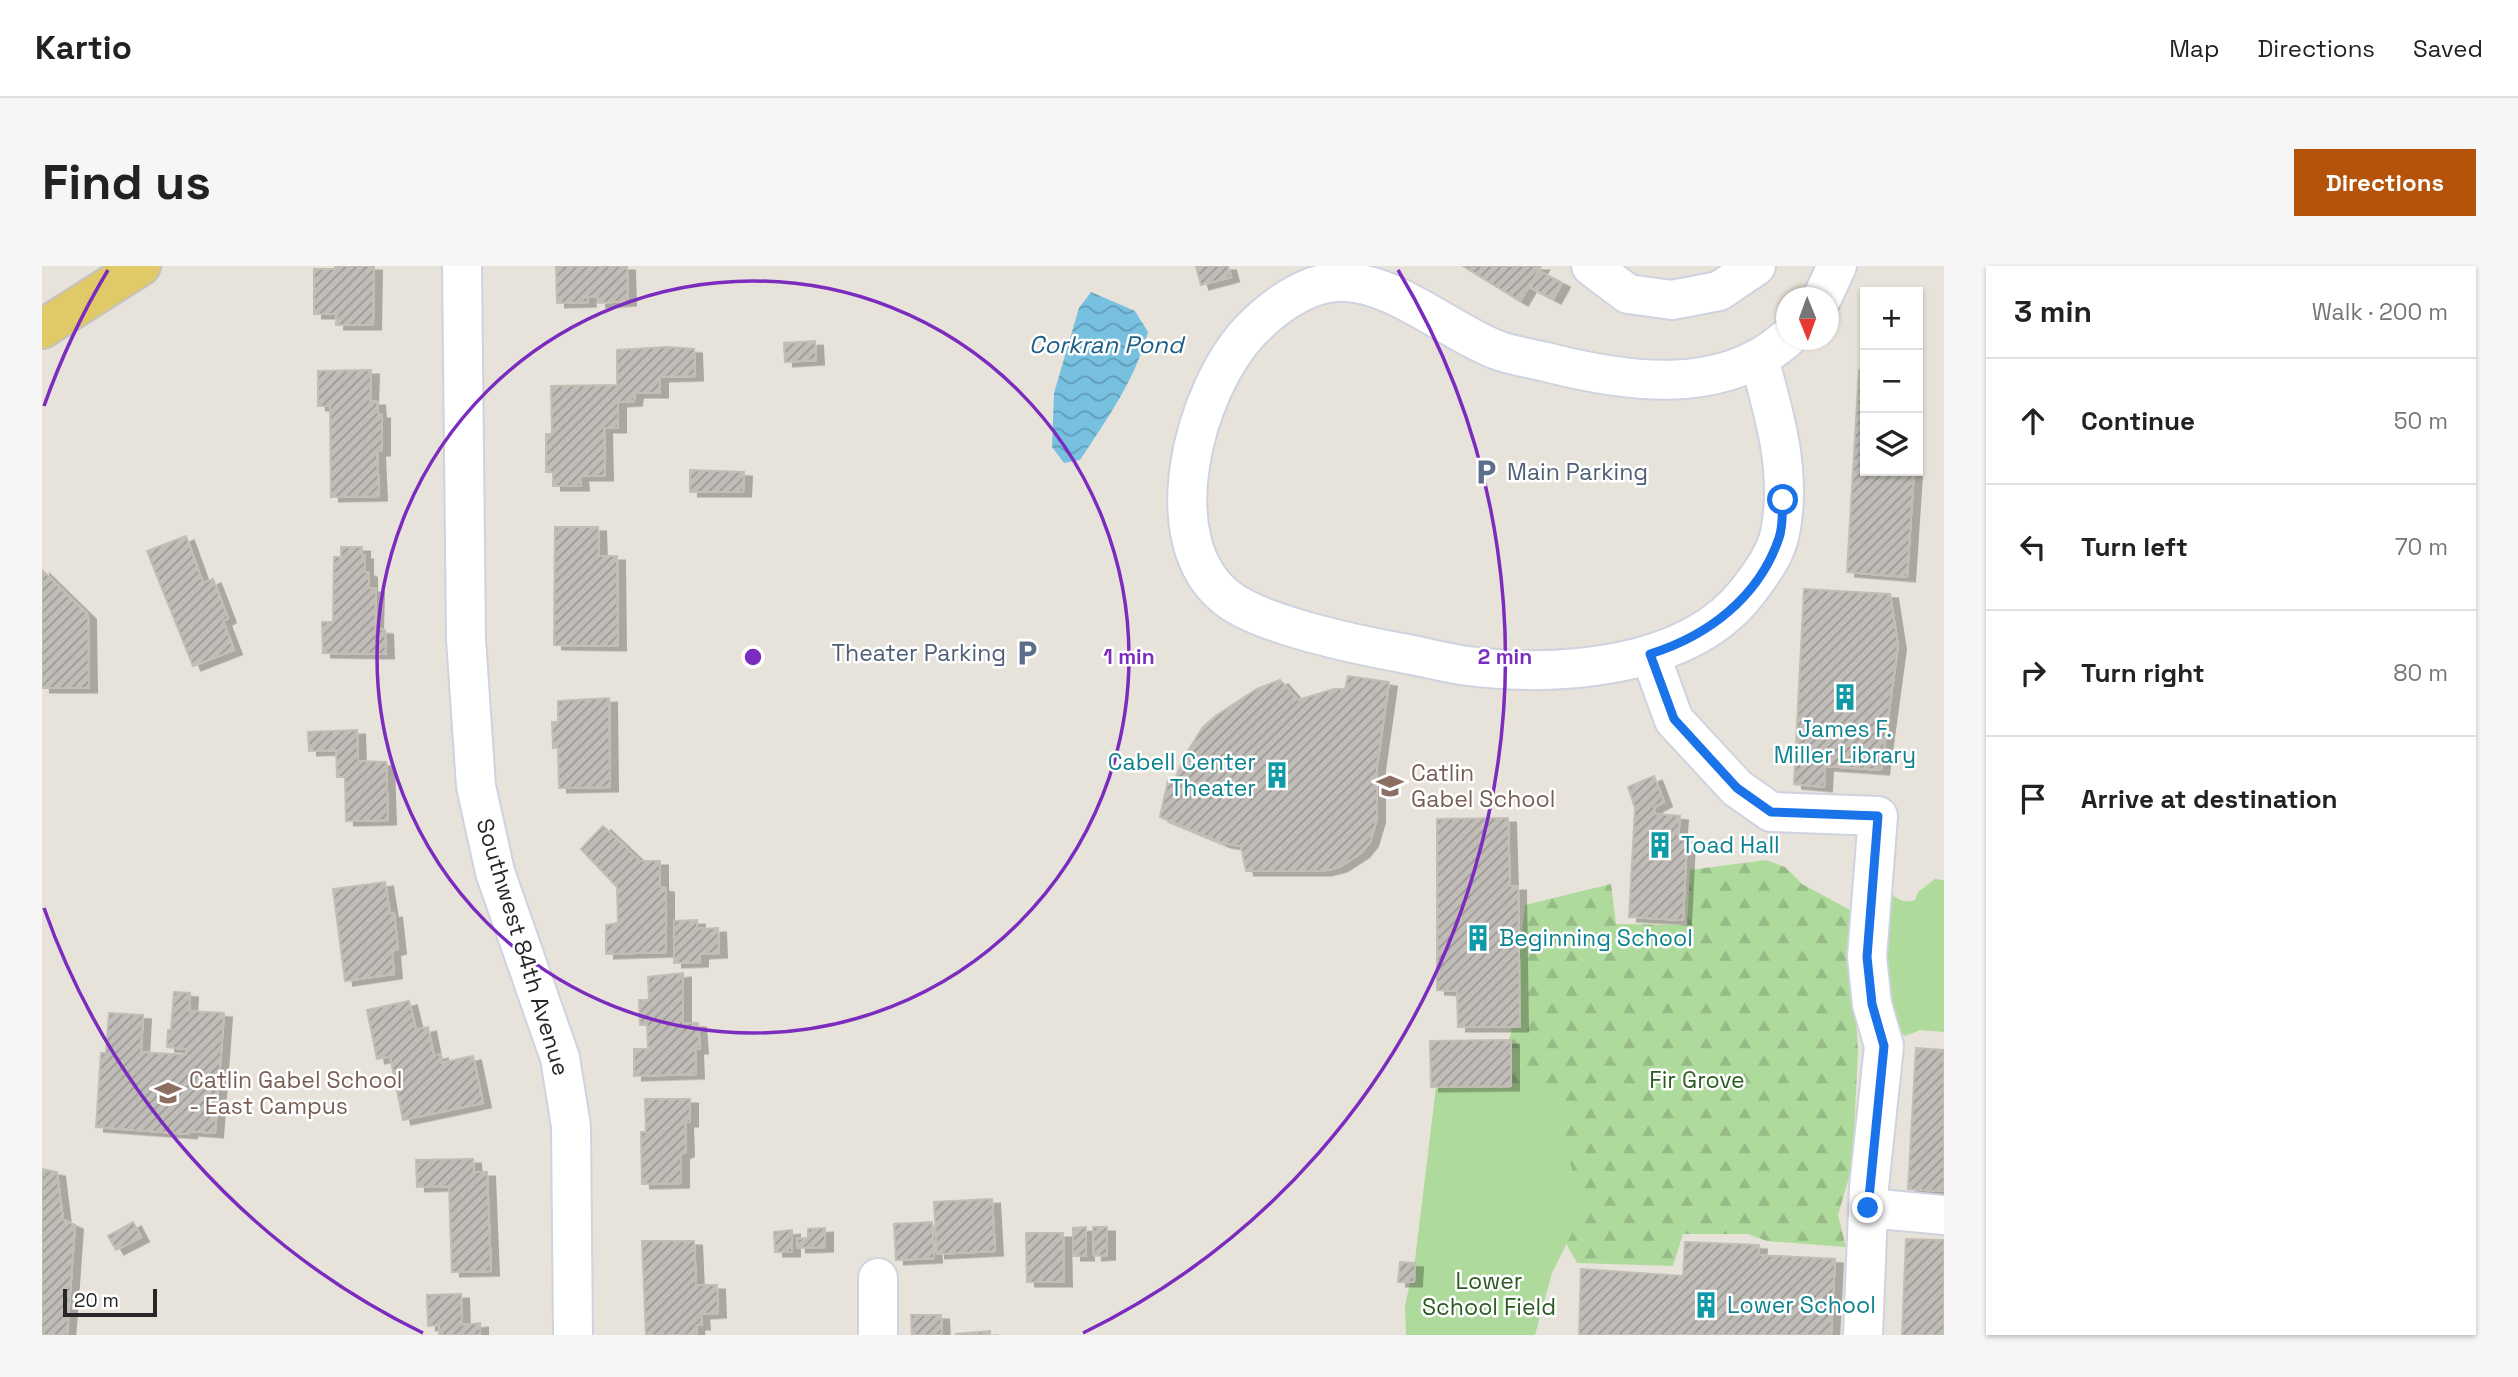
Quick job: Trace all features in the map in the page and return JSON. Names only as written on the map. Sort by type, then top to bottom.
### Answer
[{"type":"main road","points":[[42,329],[141,266]]},
{"type":"street","name":"Southwest 84th Avenue","points":[[462,266],[466,639],[476,786],[495,872],[560,1058],[571,1126],[573,1335]]},
{"type":"street","points":[[1591,266],[1628,294],[1672,300],[1719,290],[1756,266]]},
{"type":"street","points":[[1827,287],[1837,266]]},
{"type":"street","points":[[1320,276],[1372,287],[1498,350],[1594,374],[1647,380],[1688,380],[1710,375],[1773,349],[1784,462],[1780,536],[1765,568],[1737,606],[1713,626],[1674,646],[1605,664],[1542,670],[1467,666],[1377,648],[1259,616],[1226,597],[1199,564],[1190,538],[1187,483],[1206,404],[1221,371],[1248,334],[1269,313],[1320,276]]},
{"type":"street","points":[[1650,654],[1674,719],[1737,788],[1759,806],[1771,812],[1878,816],[1867,957],[1872,1004],[1884,1046],[1868,1208],[1863,1335]]},
{"type":"street","points":[[1868,1208],[1944,1215]]},
{"type":"street","points":[[878,1278],[878,1335]]},
{"type":"green space","name":"Fir Grove","points":[[1766,860],[1785,867],[1802,884],[1850,910],[1858,1053],[1852,1167],[1838,1215],[1846,1247],[1767,1241],[1748,1234],[1683,1234],[1673,1266],[1577,1263],[1559,1231],[1524,1112],[1497,1066],[1511,1034],[1525,905],[1611,884],[1616,924],[1687,925],[1690,870]]},
{"type":"green space","points":[[1935,879],[1944,880],[1944,1032],[1920,1030],[1905,1036],[1893,1027],[1885,1000],[1884,887],[1898,899],[1910,901],[1915,900],[1918,892]]},
{"type":"green space","name":"Lower School Field","points":[[1436,1087],[1518,1088],[1555,1096],[1582,1213],[1552,1273],[1535,1335],[1406,1335],[1405,1306],[1415,1260]]},
{"type":"water","name":"Corkran Pond","points":[[1091,292],[1135,311],[1148,332],[1128,383],[1100,429],[1080,460],[1064,463],[1052,447],[1054,393],[1079,308]]},
{"type":"building","points":[[335,266],[374,266],[373,325],[336,325],[337,314],[314,314],[314,269],[335,269]]},
{"type":"building","points":[[556,266],[627,266],[628,301],[598,303],[598,296],[587,297],[588,302],[557,303]]},
{"type":"building","points":[[1196,266],[1228,266],[1231,277],[1201,285]]},
{"type":"building","points":[[1463,266],[1541,266],[1520,301]]},
{"type":"building","points":[[1539,271],[1562,283],[1553,299],[1531,288]]},
{"type":"building","points":[[815,341],[816,360],[785,362],[784,343]]},
{"type":"building","points":[[668,347],[694,349],[695,376],[660,377],[660,393],[635,393],[634,401],[618,402],[618,428],[604,428],[605,476],[580,476],[581,486],[553,486],[553,472],[546,472],[546,434],[552,434],[551,386],[617,385],[617,350]]},
{"type":"building","points":[[371,370],[370,401],[377,401],[378,414],[382,414],[382,451],[377,451],[379,496],[331,497],[330,406],[318,406],[318,371]]},
{"type":"building","points":[[1860,370],[1860,476],[1914,476],[1907,577],[1847,572]]},
{"type":"building","points":[[690,470],[744,472],[743,492],[690,492]]},
{"type":"building","points":[[555,527],[598,527],[599,556],[617,556],[618,646],[554,645]]},
{"type":"building","points":[[186,536],[203,583],[213,579],[228,618],[223,621],[234,650],[193,666],[147,551]]},
{"type":"building","points":[[341,547],[362,547],[365,572],[369,573],[369,588],[376,588],[375,629],[385,630],[386,654],[323,653],[322,622],[333,622],[334,557],[341,557]]},
{"type":"building","points":[[42,570],[88,615],[89,688],[42,688]]},
{"type":"building","name":"James F. Miller Library","points":[[1804,589],[1890,594],[1898,645],[1881,770],[1825,766],[1824,787],[1794,784]]},
{"type":"building","name":"Cabell Center Theater","points":[[1348,676],[1389,682],[1377,766],[1377,818],[1370,842],[1361,853],[1339,867],[1323,871],[1246,871],[1241,846],[1223,843],[1160,817],[1168,781],[1174,782],[1184,757],[1203,727],[1217,715],[1257,689],[1280,680],[1298,700],[1334,689],[1345,689]]},
{"type":"building","points":[[609,698],[610,787],[559,788],[558,748],[553,748],[552,722],[558,722],[558,701]]},
{"type":"building","points":[[357,730],[358,761],[386,762],[388,820],[346,821],[345,777],[337,777],[336,750],[309,751],[308,732]]},
{"type":"building","name":"Toad Hall","points":[[1654,776],[1664,802],[1654,807],[1655,814],[1680,816],[1678,839],[1687,839],[1683,920],[1629,917],[1635,808],[1628,787]]},
{"type":"building","name":"Beginning School","points":[[1508,818],[1510,886],[1518,886],[1520,1027],[1458,1027],[1457,991],[1437,990],[1437,819]]},
{"type":"building","points":[[603,826],[640,861],[660,861],[660,887],[666,888],[666,952],[606,954],[606,925],[618,923],[617,887],[581,849]]},
{"type":"building","points":[[385,882],[390,914],[394,913],[398,949],[392,951],[394,974],[345,981],[333,889]]},
{"type":"building","points":[[697,920],[697,929],[718,928],[719,953],[700,954],[700,962],[674,963],[674,921]]},
{"type":"building","points":[[683,973],[683,1023],[698,1023],[700,1049],[695,1049],[696,1074],[634,1076],[634,1049],[648,1049],[647,1025],[640,1025],[639,1000],[649,1000],[648,977]]},
{"type":"building","points":[[174,992],[190,993],[189,1011],[224,1013],[215,1133],[189,1131],[189,1134],[96,1127],[101,1053],[106,1053],[109,1013],[143,1015],[141,1052],[186,1055],[186,1049],[167,1047]]},
{"type":"building","points":[[409,1001],[416,1030],[428,1027],[434,1056],[440,1054],[441,1063],[473,1056],[483,1103],[403,1120],[390,1056],[377,1059],[367,1010]]},
{"type":"building","points":[[1511,1040],[1511,1086],[1431,1087],[1430,1041]]},
{"type":"building","points":[[1916,1048],[1944,1050],[1944,1191],[1908,1189]]},
{"type":"building","points":[[645,1099],[690,1099],[690,1122],[685,1122],[686,1152],[681,1154],[681,1183],[642,1184],[641,1132],[646,1132]]},
{"type":"building","points":[[473,1159],[474,1172],[487,1172],[491,1271],[452,1272],[449,1186],[417,1187],[416,1160]]},
{"type":"building","points":[[42,1169],[57,1172],[63,1220],[75,1225],[67,1335],[42,1335]]},
{"type":"building","points":[[992,1199],[995,1251],[937,1254],[934,1202]]},
{"type":"building","points":[[133,1222],[141,1237],[116,1250],[108,1236]]},
{"type":"building","points":[[932,1222],[934,1258],[896,1260],[894,1224]]},
{"type":"building","points":[[1086,1227],[1086,1256],[1073,1256],[1073,1228]]},
{"type":"building","points":[[1093,1227],[1107,1227],[1107,1255],[1094,1256]]},
{"type":"building","points":[[825,1228],[825,1247],[798,1248],[797,1239],[808,1238],[808,1229]]},
{"type":"building","points":[[792,1230],[792,1252],[775,1252],[774,1232]]},
{"type":"building","points":[[1026,1233],[1063,1233],[1064,1282],[1027,1282]]},
{"type":"building","points":[[1906,1239],[1944,1240],[1944,1335],[1902,1335]]},
{"type":"building","points":[[642,1241],[694,1241],[696,1285],[717,1285],[718,1313],[701,1314],[702,1325],[696,1325],[697,1335],[646,1335]]},
{"type":"building","name":"Lower School","points":[[1685,1242],[1759,1245],[1758,1255],[1835,1259],[1831,1335],[1579,1335],[1581,1269],[1683,1276]]},
{"type":"building","points":[[1400,1262],[1415,1263],[1414,1282],[1398,1282]]},
{"type":"building","points":[[461,1294],[462,1325],[480,1323],[480,1335],[439,1335],[439,1325],[428,1326],[427,1295]]},
{"type":"building","points":[[911,1315],[941,1315],[942,1335],[912,1335]]},
{"type":"building","points":[[990,1331],[990,1335],[956,1335],[956,1334]]},
{"type":"place","name":"Main Parking","points":[[1486,472]]},
{"type":"place","name":"Theater Parking","points":[[1027,653]]},
{"type":"place","name":"James F. Miller Library","points":[[1845,697]]},
{"type":"place","name":"Cabell Center Theater","points":[[1277,775]]},
{"type":"place","name":"Catlin Gabel School","points":[[1390,786]]},
{"type":"place","name":"Toad Hall","points":[[1660,845]]},
{"type":"place","name":"Beginning School","points":[[1478,938]]},
{"type":"place","name":"Catlin Gabel School - East Campus","points":[[168,1093]]},
{"type":"place","name":"Lower School","points":[[1706,1305]]},
{"type":"route","points":[[1783,500],[1780,536],[1765,568],[1737,606],[1713,626],[1674,646],[1650,654],[1674,719],[1737,788],[1759,806],[1771,812],[1878,816],[1867,957],[1872,1004],[1884,1046],[1868,1208]]}]
